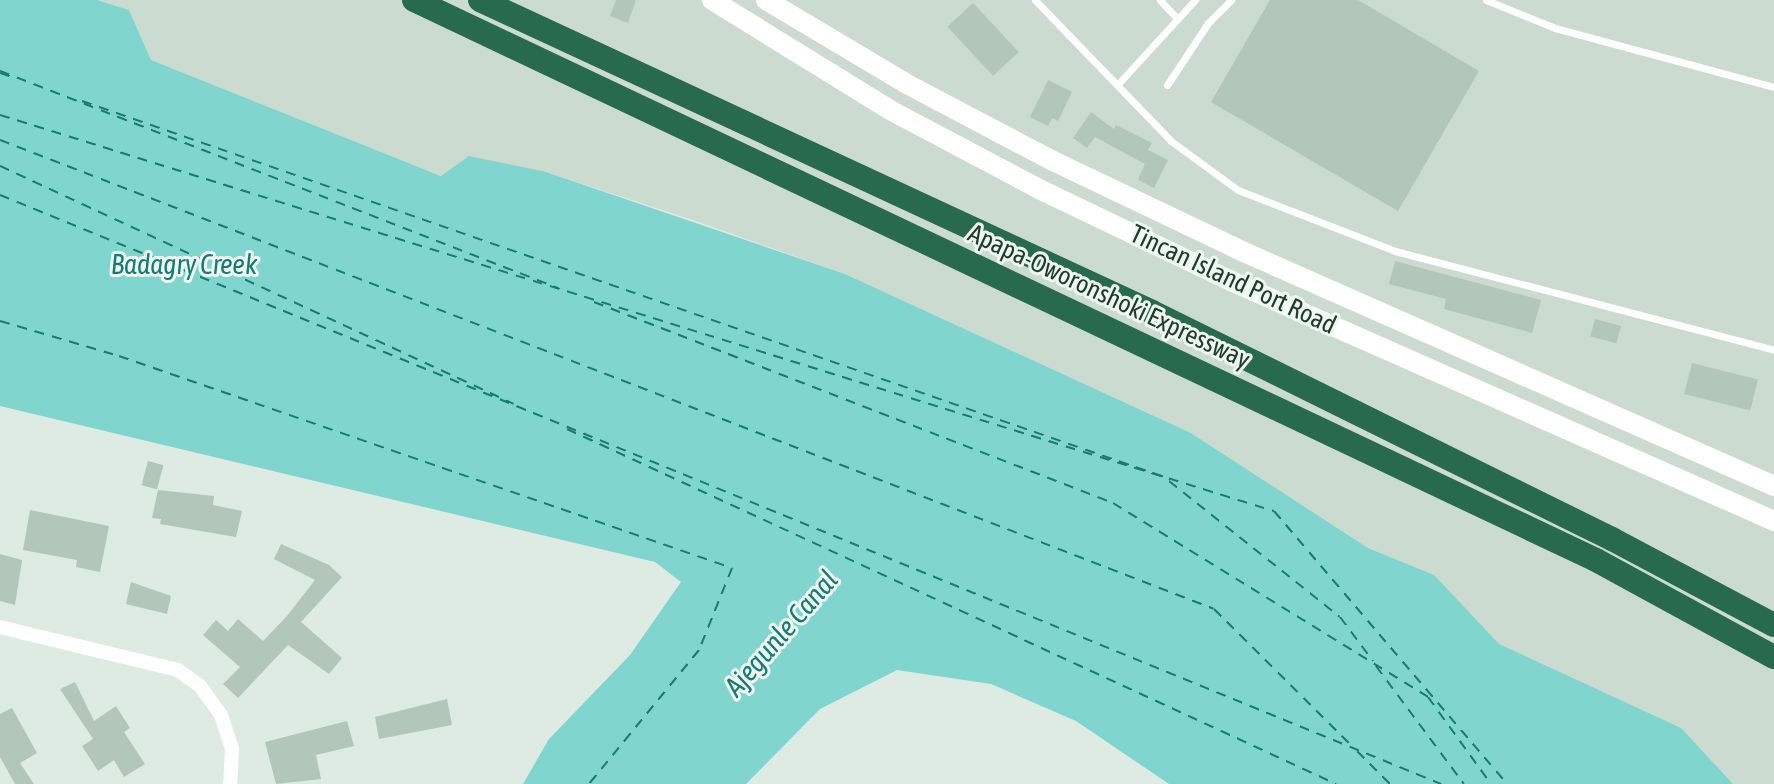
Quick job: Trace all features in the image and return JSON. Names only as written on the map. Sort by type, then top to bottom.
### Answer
[{"type":"highway","name":"Apapa-Oworonshoki Expressway","points":[[414,0],[1596,560],[1774,657]]},
{"type":"highway","name":"Apapa-Oworonshoki Expressway","points":[[480,0],[1152,312],[1612,539],[1774,625]]},
{"type":"street","name":"Tincan Island Port Road","points":[[712,0],[890,110],[1039,189],[1231,281],[1774,521]]},
{"type":"street","name":"Tincan Island Port Road","points":[[766,0],[905,83],[1051,160],[1244,252],[1774,486]]},
{"type":"street","points":[[0,627],[178,670],[200,686],[221,715],[232,749],[230,784]]},
{"type":"lane","points":[[1035,0],[1171,141],[1238,190],[1306,220],[1395,251],[1774,350]]},
{"type":"lane","points":[[1160,0],[1176,17]]},
{"type":"lane","points":[[1118,84],[1176,17],[1195,0]]},
{"type":"lane","points":[[1167,85],[1208,23],[1231,0]]},
{"type":"lane","points":[[1486,0],[1555,28],[1774,87]]},
{"type":"shaded area","points":[[97,0],[1774,0],[1774,784],[1677,784],[1446,627],[1421,570],[1368,548],[1191,433],[845,274],[696,221],[546,172],[442,176],[341,137],[151,60],[129,10]]},
{"type":"water","name":"Badagry Creek","points":[[0,0],[97,0],[129,10],[151,60],[441,176],[469,156],[546,172],[845,274],[1191,433],[1368,548],[1434,575],[1499,644],[1681,728],[1733,784],[1169,784],[1076,721],[991,684],[897,670],[820,709],[746,784],[523,784],[549,739],[630,655],[681,582],[655,562],[0,406]]},
{"type":"building","points":[[616,0],[636,0],[628,23],[610,16]]},
{"type":"building","points":[[1270,0],[1358,0],[1479,71],[1398,211],[1211,102]]},
{"type":"building","points":[[973,3],[1019,52],[993,76],[947,27]]},
{"type":"building","points":[[1048,80],[1072,92],[1058,121],[1052,118],[1048,126],[1030,117]]},
{"type":"building","points":[[1091,112],[1114,129],[1116,125],[1152,143],[1148,150],[1168,160],[1154,188],[1138,180],[1145,164],[1095,137],[1087,148],[1073,138]]},
{"type":"building","points":[[1395,261],[1541,300],[1532,333],[1444,309],[1446,299],[1389,284]]},
{"type":"building","points":[[1595,319],[1621,326],[1616,343],[1590,336]]},
{"type":"building","points":[[1692,363],[1758,379],[1750,411],[1684,394]]},
{"type":"building","points":[[148,461],[163,465],[157,489],[142,485]]},
{"type":"building","points":[[158,490],[214,496],[213,505],[242,511],[236,537],[160,524],[161,519],[152,518]]},
{"type":"building","points":[[30,510],[109,526],[100,572],[76,567],[77,560],[23,550]]},
{"type":"building","points":[[281,544],[329,565],[342,577],[301,622],[342,658],[329,674],[288,645],[238,698],[223,684],[240,667],[203,635],[216,620],[228,631],[238,619],[263,641],[287,616],[315,580],[274,559]]},
{"type":"building","points":[[0,554],[22,560],[15,605],[0,601]]},
{"type":"building","points":[[131,582],[171,596],[167,614],[126,604]]},
{"type":"building","points":[[75,682],[94,721],[116,706],[130,728],[124,732],[145,764],[124,777],[114,760],[98,771],[82,746],[93,739],[60,689]]},
{"type":"building","points":[[447,699],[452,725],[379,739],[375,717]]},
{"type":"building","points":[[12,708],[37,753],[20,763],[34,784],[15,784],[0,757],[0,714]]},
{"type":"building","points":[[347,721],[354,746],[316,755],[321,779],[276,784],[265,742]]},
{"type":"ferry route","points":[[0,71],[558,288]]},
{"type":"ferry route","points":[[0,73],[15,78]]},
{"type":"ferry route","points":[[82,101],[1164,477]]},
{"type":"ferry route","points":[[0,115],[1274,511],[1507,784]]},
{"type":"ferry route","points":[[0,140],[1214,609],[1352,746]]},
{"type":"ferry route","points":[[0,166],[514,404]]},
{"type":"ferry route","points":[[0,195],[1441,784]]},
{"type":"ferry route","points":[[594,302],[1113,503],[1428,697],[1491,784]]},
{"type":"ferry route","points":[[0,321],[119,356],[732,568],[699,650],[589,784]]},
{"type":"ferry route","points":[[567,429],[1336,784]]},
{"type":"ferry route","points":[[1169,481],[1340,617],[1373,661]]},
{"type":"ferry route","points":[[1376,666],[1464,784]]},
{"type":"ferry route","points":[[1357,751],[1390,784]]},
{"type":"water label","name":"Ajegunle Canal","points":[[781,633]]}]
